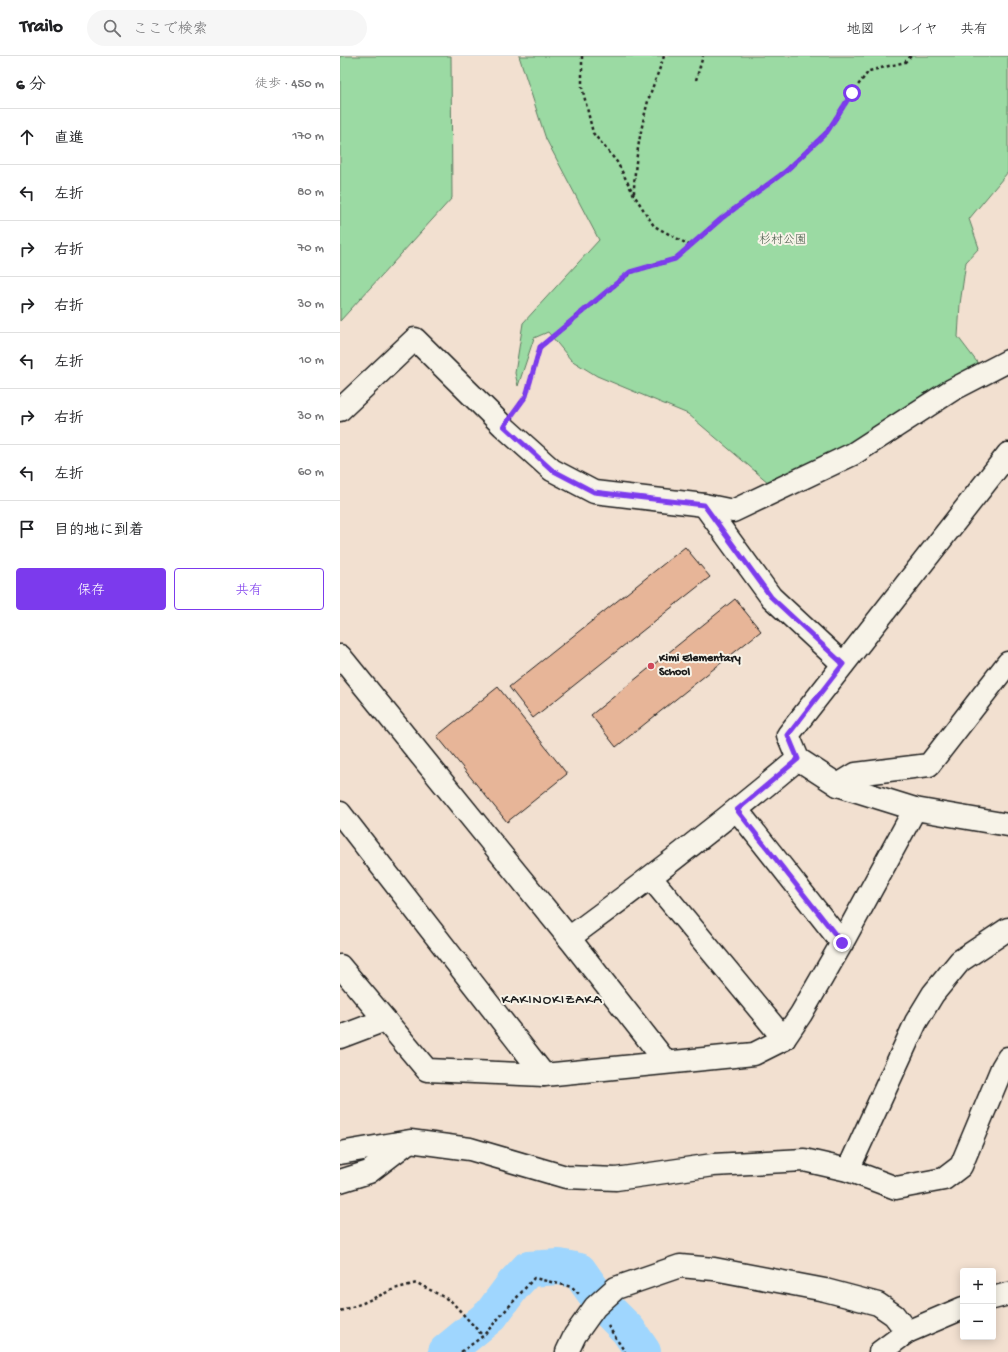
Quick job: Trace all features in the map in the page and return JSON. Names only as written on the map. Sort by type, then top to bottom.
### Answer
[{"type":"street","points":[[340,410],[415,339],[504,426],[552,470],[594,492],[704,505],[734,511],[853,454],[952,390],[1008,361]]},
{"type":"street","points":[[1008,454],[788,735],[798,759],[838,785],[915,809],[1008,825]]},
{"type":"street","points":[[704,505],[771,597],[843,664]]},
{"type":"street","points":[[340,656],[570,938],[666,1062]]},
{"type":"street","points":[[838,785],[856,774],[928,765],[1008,663]]},
{"type":"street","points":[[570,938],[651,878],[737,810],[798,759]]},
{"type":"street","points":[[340,966],[427,1070],[544,1075],[754,1054],[784,1039],[801,1014],[842,943],[915,809]]},
{"type":"street","points":[[737,810],[842,943]]},
{"type":"street","points":[[340,813],[544,1075]]},
{"type":"street","points":[[651,878],[784,1039]]},
{"type":"street","points":[[848,1170],[916,1022],[933,994],[960,961],[1008,929]]},
{"type":"street","points":[[340,1037],[385,1020]]},
{"type":"street","points":[[340,1153],[410,1141],[470,1149],[566,1177],[616,1179],[713,1165],[804,1160],[848,1170],[896,1188],[944,1179],[961,1166],[1002,1068],[1008,1058]]},
{"type":"street","points":[[340,1181],[369,1172],[410,1141]]},
{"type":"street","points":[[567,1352],[575,1335],[595,1308],[616,1288],[680,1266],[714,1269],[825,1290],[878,1304],[894,1315],[907,1332]]},
{"type":"street","points":[[996,1297],[1008,1294]]},
{"type":"street","points":[[880,1352],[907,1332],[960,1309]]},
{"type":"path","points":[[582,56],[582,87],[593,133],[617,162],[634,195],[654,226],[691,246]]},
{"type":"path","points":[[634,195],[634,178],[647,105],[664,56]]},
{"type":"path","points":[[696,80],[703,56]]},
{"type":"path","points":[[504,426],[526,396],[540,347],[630,272],[675,259],[722,218],[786,171],[827,132],[852,93],[869,71],[905,62],[911,56]]},
{"type":"path","points":[[461,1352],[483,1336],[534,1278],[572,1287],[595,1308],[625,1352]]},
{"type":"path","points":[[340,1311],[363,1303],[394,1289],[417,1283],[451,1301],[483,1336]]},
{"type":"green space","points":[[340,56],[451,56],[452,198],[340,321]]},
{"type":"green space","name":"杉村公園","points":[[519,56],[1008,56],[1008,172],[969,219],[979,248],[966,262],[960,304],[958,337],[980,366],[884,421],[829,456],[769,483],[688,414],[597,376],[571,360],[548,332],[534,338],[518,386],[515,373],[523,323],[599,240],[546,139]]},
{"type":"building","points":[[685,547],[710,577],[533,718],[509,687]]},
{"type":"building","points":[[735,599],[761,631],[616,747],[591,715]]},
{"type":"building","points":[[498,687],[567,774],[507,822],[437,736]]},
{"type":"waterway","points":[[446,1352],[491,1315],[514,1284],[528,1269],[559,1267],[579,1271],[603,1305],[628,1330],[643,1352]]},
{"type":"place","name":"Kimi Elementary School","points":[[651,666]]},
{"type":"district","name":"KAKINOKIZAKA","points":[[552,1000]]},
{"type":"route","points":[[842,943],[737,810],[798,759],[788,735],[843,664],[771,597],[704,505],[594,492],[552,470],[504,426],[526,396],[540,347],[630,272],[675,259],[722,218],[786,171],[827,132],[852,93]]}]
